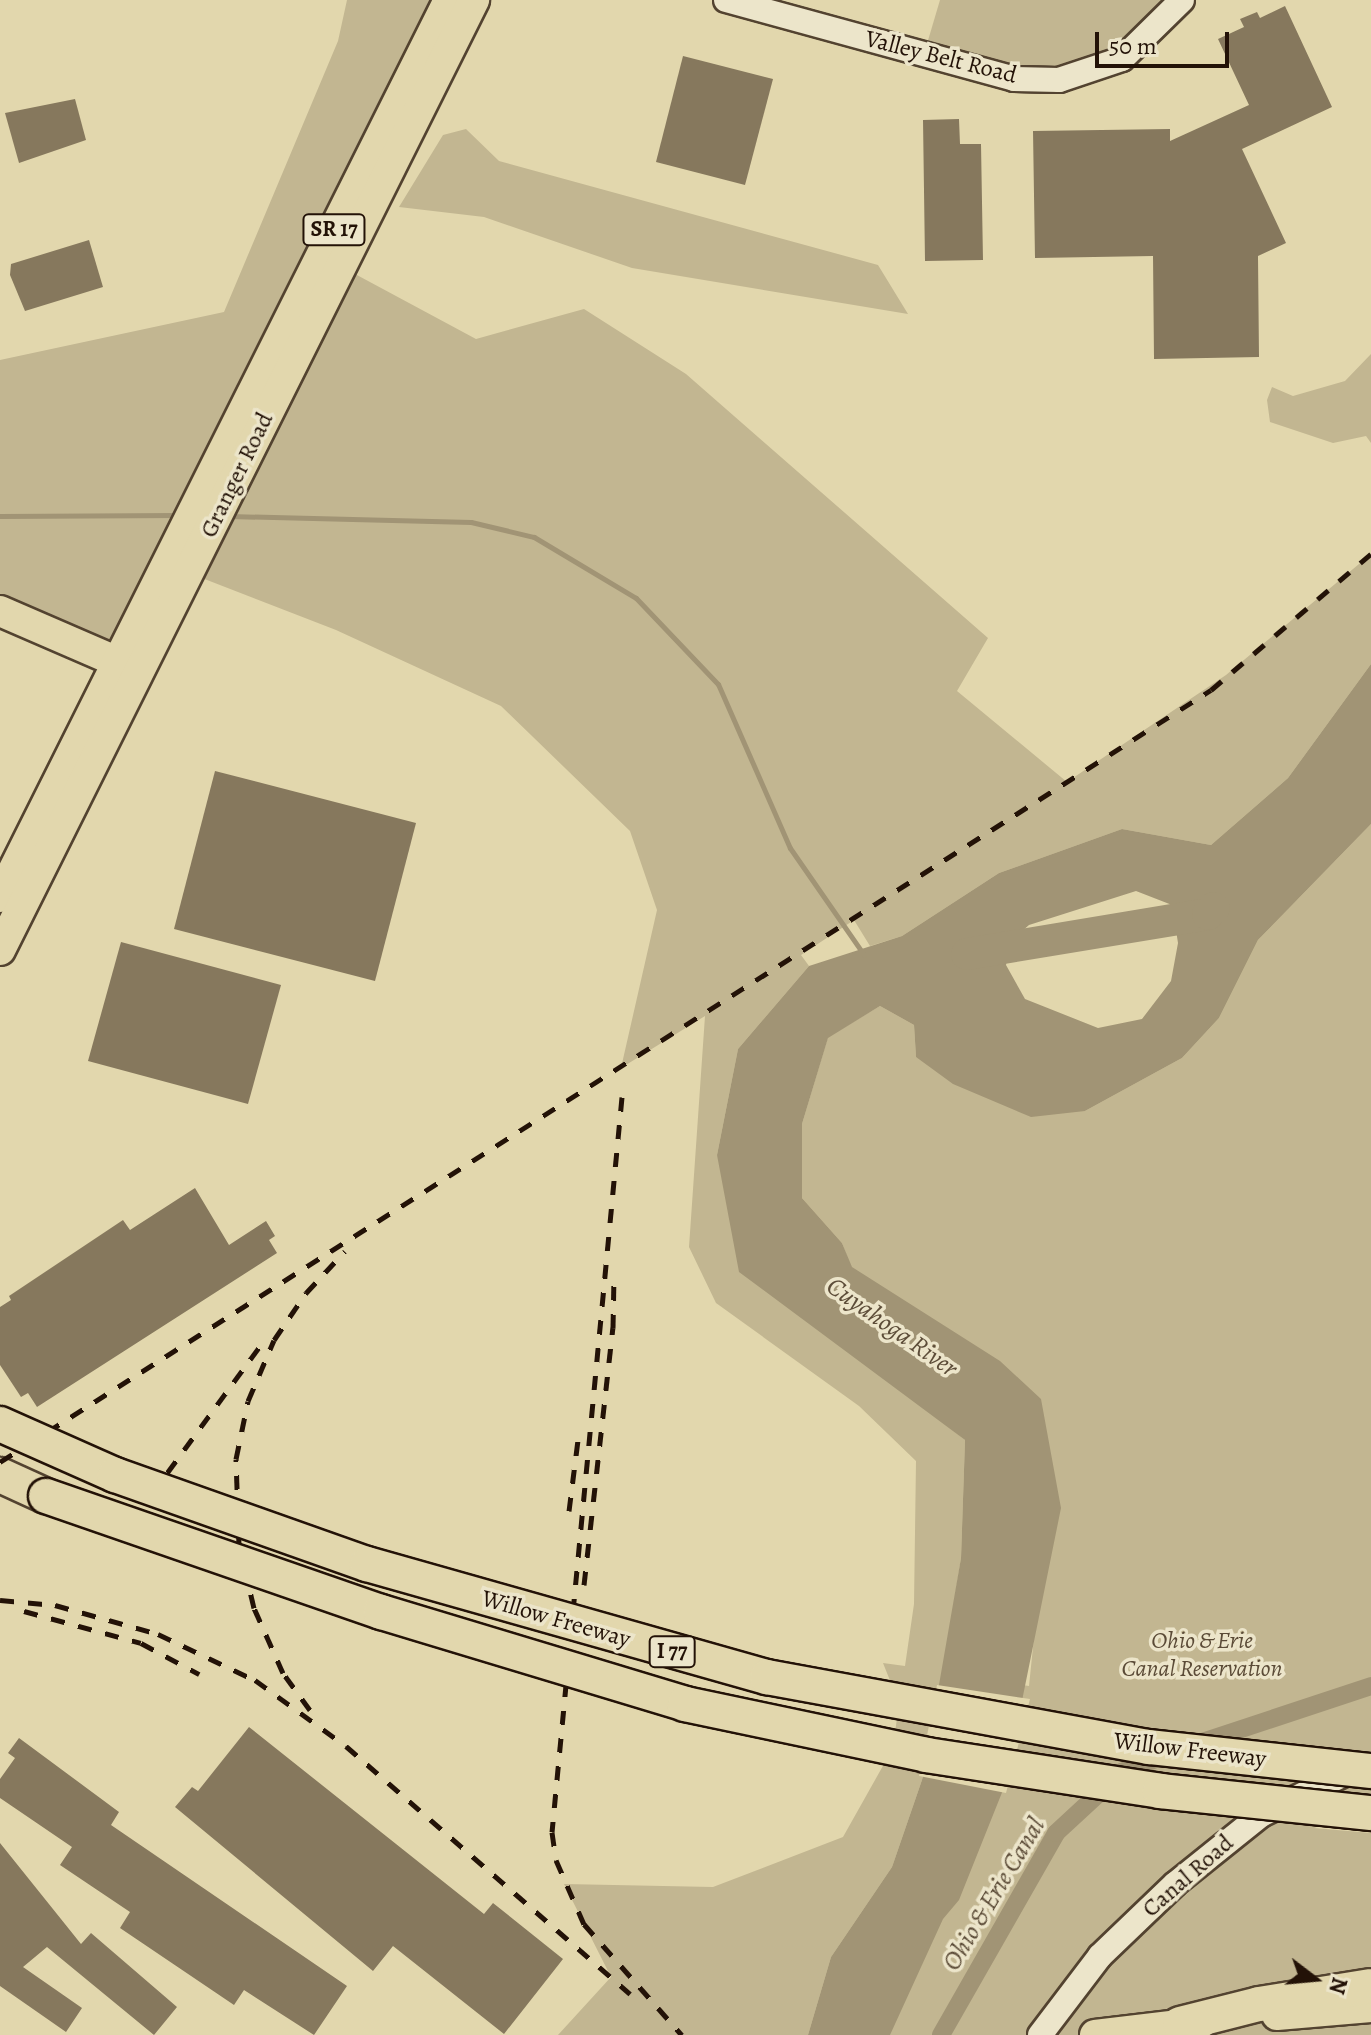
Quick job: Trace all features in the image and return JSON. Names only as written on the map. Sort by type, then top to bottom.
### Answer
[{"type":"highway","name":"Willow Freeway","points":[[0,1424],[115,1475],[323,1550],[583,1628],[767,1677],[1149,1747],[1371,1771]]},
{"type":"highway","name":"Willow Freeway","points":[[0,1476],[46,1496],[381,1612],[685,1704],[926,1755],[1160,1791],[1371,1813]]},
{"type":"highway","points":[[1180,2024],[1259,2004],[1371,1986]]},
{"type":"main road","name":"Granger Road","points":[[271,382],[449,0]]},
{"type":"main road","name":"Granger Road","points":[[0,897],[128,666],[271,382],[474,0]]},
{"type":"main road","points":[[0,611],[128,666]]},
{"type":"main road","name":"Granger Road","points":[[0,950],[128,666]]},
{"type":"main road","points":[[1103,2034],[1371,2007]]},
{"type":"street","name":"Valley Belt Road","points":[[726,0],[1014,79],[1059,80],[1122,59],[1182,0]]},
{"type":"street","name":"Canal Road","points":[[1040,2035],[1100,1956],[1186,1875],[1261,1815],[1371,1762]]},
{"type":"green space","name":"Ohio & Erie Canal Reservation","points":[[347,0],[449,0],[342,267],[476,339],[584,309],[686,374],[988,638],[957,691],[1067,782],[1226,675],[1371,554],[1371,664],[1288,778],[1211,845],[1122,829],[999,873],[902,936],[870,946],[854,920],[801,955],[809,966],[738,1049],[717,1155],[879,1372],[965,1440],[961,1558],[943,1672],[1029,1686],[1037,1608],[944,1330],[851,1267],[842,1243],[802,1198],[802,1124],[828,1037],[880,1006],[914,1025],[916,1057],[1085,1111],[1182,1058],[1219,1018],[1258,940],[1371,824],[1371,1806],[1314,1828],[1371,1833],[1371,2035],[878,2035],[923,1777],[892,1867],[831,1957],[808,2035],[558,2035],[611,1977],[564,1884],[713,1887],[843,1837],[893,1748],[899,1703],[883,1663],[905,1666],[914,1604],[916,1461],[859,1406],[716,1303],[689,1247],[705,1016],[621,1068],[657,910],[630,831],[501,706],[336,630],[189,573],[117,660],[0,611],[0,360],[224,312],[338,41]]},
{"type":"green space","points":[[940,0],[1182,0],[1146,38],[1059,80],[924,54]]},
{"type":"green space","points":[[466,129],[499,161],[878,265],[908,314],[632,268],[484,217],[399,207],[443,135]]},
{"type":"green space","points":[[1371,354],[1371,443],[1366,436],[1333,443],[1270,422],[1267,400],[1272,387],[1293,396],[1345,381]]},
{"type":"water","points":[[1371,664],[1371,824],[1258,940],[1219,1018],[1182,1058],[1085,1111],[1031,1117],[953,1084],[916,1057],[914,1025],[880,1006],[828,1038],[802,1124],[802,1198],[842,1243],[852,1267],[1000,1361],[1041,1399],[1061,1508],[1005,1785],[959,1900],[943,1919],[890,2035],[808,2035],[831,1957],[892,1867],[923,1777],[961,1558],[965,1440],[739,1272],[717,1155],[738,1049],[809,966],[902,936],[999,873],[1122,829],[1211,845],[1288,778]],"holes":[[[1136,891],[1172,905],[1178,943],[1171,981],[1142,1019],[1098,1028],[1025,999],[1006,965],[1011,941],[1029,925]]]},
{"type":"pier","points":[[937,1685],[1030,1699],[1006,1793],[919,1776]]},
{"type":"building","points":[[1285,6],[1332,107],[1242,149],[1286,243],[1258,256],[1259,357],[1154,359],[1153,256],[1035,258],[1033,131],[1170,129],[1170,141],[1249,105],[1218,39],[1244,27],[1240,19],[1257,12],[1260,18]]},
{"type":"building","points":[[683,56],[773,79],[745,185],[656,162]]},
{"type":"building","points":[[75,99],[86,140],[19,163],[5,113]]},
{"type":"building","points":[[959,119],[960,144],[981,144],[983,260],[925,261],[923,120]]},
{"type":"building","points":[[89,240],[103,287],[25,311],[10,275],[11,264]]},
{"type":"building","points":[[215,771],[416,823],[375,981],[174,929]]},
{"type":"building","points":[[121,942],[281,985],[248,1104],[88,1061]]},
{"type":"building","points":[[195,1188],[229,1245],[266,1221],[275,1236],[269,1240],[277,1253],[37,1407],[28,1393],[21,1397],[0,1365],[0,1307],[11,1300],[9,1296],[123,1220],[130,1230]]},
{"type":"building","points":[[249,1727],[484,1914],[493,1903],[563,1959],[504,2034],[393,1946],[373,1971],[175,1807],[192,1787],[198,1791]]},
{"type":"building","points":[[19,1738],[119,1812],[111,1825],[347,1986],[314,2035],[244,1990],[234,2005],[120,1928],[130,1912],[60,1865],[72,1847],[0,1798],[0,1779],[15,1758],[8,1753]]},
{"type":"building","points":[[0,1843],[81,1944],[91,1933],[177,2007],[154,2035],[47,1947],[23,1967],[82,2008],[66,2032],[0,1986]]},
{"type":"waterway","points":[[0,516],[179,515]]},
{"type":"waterway","points":[[229,516],[471,522],[534,537],[636,598],[718,684],[790,848],[864,955]]},
{"type":"waterway","name":"Cuyahoga River","points":[[967,954],[1208,914],[1214,908]]},
{"type":"waterway","name":"Ohio & Erie Canal","points":[[1190,1746],[1371,1686]]},
{"type":"waterway","name":"Ohio & Erie Canal","points":[[941,2035],[1056,1833],[1122,1772],[1166,1755]]},
{"type":"railway","points":[[0,1462],[1211,690],[1371,554]]},
{"type":"railway","points":[[622,1097],[552,1832],[556,1860],[584,1924],[682,2035]]},
{"type":"railway","points":[[310,1710],[283,1673],[254,1608],[239,1545],[236,1459],[248,1401],[274,1340],[306,1293],[345,1251]]},
{"type":"railway","points":[[584,1585],[613,1328],[614,1275]]},
{"type":"railway","points":[[151,1495],[266,1338]]},
{"type":"railway","points":[[569,1511],[578,1440]]},
{"type":"railway","points":[[0,1600],[55,1605],[158,1634],[255,1680],[346,1746],[630,1994]]},
{"type":"railway","points":[[24,1611],[141,1643],[199,1674]]}]
